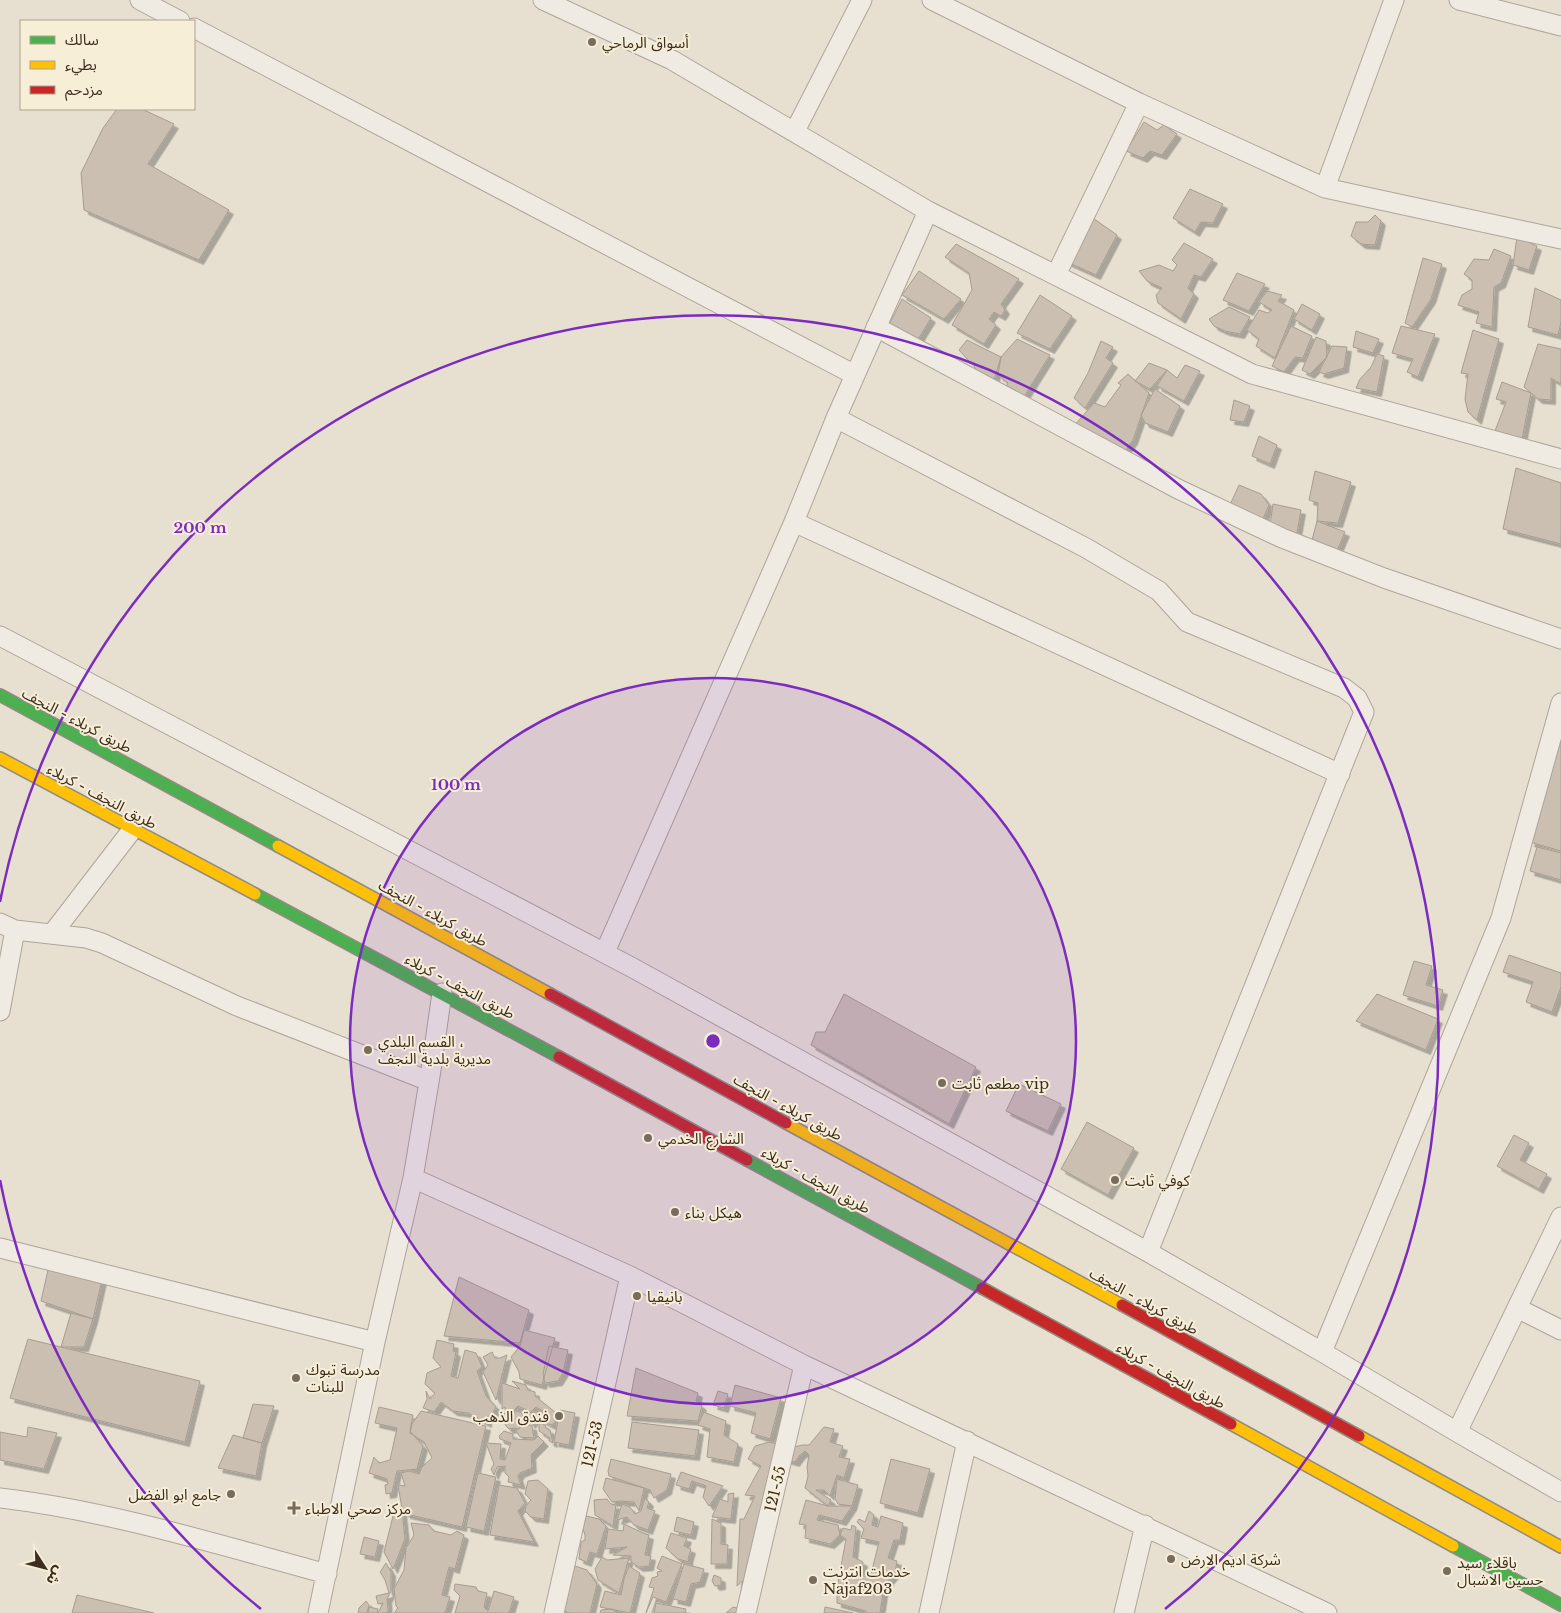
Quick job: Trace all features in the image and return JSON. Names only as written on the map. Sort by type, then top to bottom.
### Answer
[{"type":"highway","name":"طريق کربلاء - النجف","points":[[0,695],[1109,1298],[1561,1547]]},
{"type":"highway","name":"طريق النجف - کربلاء","points":[[0,758],[132,830],[442,993],[1561,1605]]},
{"type":"street","points":[[140,0],[178,20]]},
{"type":"street","points":[[795,131],[862,0]]},
{"type":"street","points":[[932,0],[1139,103],[1325,188],[1561,239]]},
{"type":"street","points":[[1325,188],[1394,0]]},
{"type":"street","points":[[1459,0],[1561,26]]},
{"type":"street","points":[[548,1],[672,60],[928,211],[1252,374],[1561,458]]},
{"type":"street","points":[[195,29],[855,375]]},
{"type":"street","points":[[1056,275],[1139,103]]},
{"type":"street","points":[[605,952],[794,522],[836,418],[928,211]]},
{"type":"street","points":[[876,327],[1178,489],[1282,538],[1384,578],[1561,639]]},
{"type":"street","points":[[836,418],[1086,548],[1159,591],[1187,622],[1344,688],[1357,698],[1364,712],[1148,1252]]},
{"type":"street","points":[[794,522],[1340,774]]},
{"type":"street","points":[[0,636],[605,952],[1148,1252],[1561,1492]]},
{"type":"street","points":[[1322,1352],[1501,918],[1561,703]]},
{"type":"street","points":[[52,934],[132,830]]},
{"type":"street","points":[[0,1011],[8,927],[86,938],[102,943],[236,1006],[429,1081]]},
{"type":"street","points":[[318,1613],[374,1342],[413,1178],[442,993]]},
{"type":"street","points":[[413,1178],[630,1276],[804,1365],[1145,1525],[1326,1613]]},
{"type":"street","points":[[1456,1432],[1560,1220]]},
{"type":"street","points":[[0,1248],[374,1342]]},
{"type":"street","name":"121-53","points":[[554,1613],[630,1276]]},
{"type":"street","points":[[1517,1308],[1561,1330]]},
{"type":"street","name":"121-55","points":[[746,1613],[804,1365]]},
{"type":"street","points":[[929,1613],[966,1441]]},
{"type":"street","points":[[0,1498],[104,1515],[326,1574]]},
{"type":"street","points":[[1124,1613],[1145,1525]]},
{"type":"building","points":[[116,110],[144,110],[174,124],[148,164],[229,210],[199,260],[84,210],[81,173],[103,128]]},
{"type":"building","points":[[1144,122],[1157,130],[1164,125],[1177,134],[1162,155],[1150,151],[1143,158],[1126,151]]},
{"type":"building","points":[[1190,189],[1223,204],[1213,223],[1201,222],[1195,232],[1173,218]]},
{"type":"building","points":[[1375,215],[1381,221],[1375,245],[1361,244],[1351,236],[1356,222],[1368,222]]},
{"type":"building","points":[[1090,216],[1117,235],[1096,275],[1063,260]]},
{"type":"building","points":[[1517,237],[1537,246],[1529,270],[1513,265]]},
{"type":"building","points":[[1184,243],[1213,259],[1201,277],[1194,275],[1188,288],[1194,294],[1181,319],[1158,303],[1156,295],[1162,288],[1147,281],[1139,271],[1159,265],[1173,271],[1177,265],[1172,260]]},
{"type":"building","points":[[956,244],[1019,279],[1001,304],[1005,310],[1001,316],[994,312],[989,319],[996,325],[984,344],[952,325],[972,290],[969,273],[945,257]]},
{"type":"building","points":[[1494,249],[1511,256],[1501,283],[1494,287],[1492,327],[1476,323],[1479,312],[1458,305],[1462,295],[1472,289],[1472,280],[1464,274],[1474,259],[1489,260]]},
{"type":"building","points":[[1423,258],[1442,264],[1431,299],[1412,327],[1405,323]]},
{"type":"building","points":[[919,271],[961,299],[944,319],[902,295]]},
{"type":"building","points":[[1237,273],[1265,284],[1249,311],[1223,300]]},
{"type":"building","points":[[1535,288],[1561,300],[1561,322],[1558,335],[1528,327]]},
{"type":"building","points":[[1267,291],[1282,295],[1278,301],[1294,310],[1275,358],[1256,346],[1259,339],[1247,330],[1259,310],[1268,313],[1272,310],[1259,302]]},
{"type":"building","points":[[1040,295],[1072,316],[1050,349],[1017,333]]},
{"type":"building","points":[[902,299],[931,318],[917,341],[888,327]]},
{"type":"building","points":[[1302,304],[1320,314],[1312,330],[1294,319]]},
{"type":"building","points":[[1229,307],[1250,317],[1240,334],[1225,331],[1214,326],[1209,319]]},
{"type":"building","points":[[1291,326],[1312,336],[1303,358],[1295,357],[1284,372],[1272,366]]},
{"type":"building","points":[[1401,326],[1435,334],[1418,377],[1407,372],[1413,359],[1392,353]]},
{"type":"building","points":[[1473,330],[1499,339],[1477,420],[1468,412],[1465,399],[1468,374],[1461,373]]},
{"type":"building","points":[[1356,331],[1379,339],[1373,353],[1353,347]]},
{"type":"building","points":[[1316,337],[1326,341],[1327,357],[1310,374],[1302,370]]},
{"type":"building","points":[[1017,339],[1050,355],[1023,398],[1006,387],[1008,383],[998,375],[1001,357]]},
{"type":"building","points":[[967,340],[1001,357],[993,383],[974,372],[975,364],[969,361],[959,350]]},
{"type":"building","points":[[1101,341],[1113,347],[1106,358],[1113,363],[1085,408],[1074,398],[1088,373]]},
{"type":"building","points":[[1538,344],[1561,349],[1561,384],[1551,378],[1551,400],[1538,399],[1524,387]]},
{"type":"building","points":[[1332,346],[1347,347],[1344,368],[1324,374],[1319,372]]},
{"type":"building","points":[[1377,354],[1384,356],[1377,392],[1356,388],[1360,379],[1371,367]]},
{"type":"building","points":[[1149,363],[1167,370],[1150,389],[1135,381]]},
{"type":"building","points":[[1185,365],[1200,371],[1184,401],[1157,386],[1167,370],[1177,378]]},
{"type":"building","points":[[1128,374],[1149,393],[1133,440],[1125,451],[1073,427],[1094,403],[1105,407],[1121,385],[1118,383]]},
{"type":"building","points":[[1502,382],[1531,393],[1522,439],[1495,431],[1506,402],[1496,399]]},
{"type":"building","points":[[1155,389],[1180,406],[1168,432],[1145,423],[1141,415]]},
{"type":"building","points":[[1234,400],[1250,406],[1244,422],[1230,420]]},
{"type":"building","points":[[1259,436],[1277,445],[1270,464],[1252,456]]},
{"type":"building","points":[[1516,468],[1561,483],[1561,544],[1503,529]]},
{"type":"building","points":[[1315,471],[1351,482],[1338,523],[1317,521],[1318,503],[1309,500]]},
{"type":"building","points":[[1239,485],[1261,494],[1269,505],[1262,521],[1229,507]]},
{"type":"building","points":[[1273,504],[1301,510],[1296,538],[1270,525]]},
{"type":"building","points":[[1317,521],[1345,532],[1336,553],[1311,544]]},
{"type":"building","points":[[1561,740],[1561,851],[1530,842]]},
{"type":"building","points":[[1537,847],[1561,853],[1561,880],[1530,871]]},
{"type":"building","points":[[1509,955],[1561,973],[1561,987],[1552,1012],[1526,1002],[1533,982],[1503,972]]},
{"type":"building","points":[[1414,961],[1432,966],[1426,985],[1443,990],[1438,1006],[1403,995]]},
{"type":"building","points":[[844,994],[976,1067],[949,1124],[811,1045],[816,1032],[825,1032]]},
{"type":"building","points":[[1377,994],[1438,1019],[1426,1050],[1356,1021]]},
{"type":"building","points":[[1019,1084],[1061,1104],[1048,1131],[1006,1111]]},
{"type":"building","points":[[1087,1122],[1134,1148],[1108,1195],[1061,1169]]},
{"type":"building","points":[[1514,1135],[1529,1143],[1520,1160],[1547,1174],[1539,1189],[1497,1166]]},
{"type":"building","points":[[50,1261],[103,1275],[93,1319],[41,1301]]},
{"type":"building","points":[[459,1277],[529,1310],[520,1343],[444,1336]]},
{"type":"building","points":[[71,1313],[93,1319],[84,1347],[61,1347]]},
{"type":"building","points":[[524,1330],[555,1338],[542,1385],[520,1379],[519,1372],[511,1357],[520,1346]]},
{"type":"building","points":[[28,1339],[200,1381],[185,1442],[10,1398]]},
{"type":"building","points":[[437,1340],[454,1344],[453,1351],[456,1352],[451,1376],[458,1378],[465,1350],[476,1353],[482,1367],[477,1371],[486,1396],[496,1407],[492,1414],[487,1417],[487,1423],[468,1413],[453,1411],[441,1402],[434,1412],[423,1408],[427,1399],[426,1391],[430,1399],[435,1393],[425,1384],[427,1373],[441,1367],[433,1358]]},
{"type":"building","points":[[549,1346],[568,1350],[563,1373],[558,1381],[545,1383],[543,1374]]},
{"type":"building","points":[[492,1352],[495,1358],[507,1355],[496,1400],[483,1372],[488,1365],[483,1357]]},
{"type":"building","points":[[636,1368],[698,1393],[696,1401],[702,1406],[698,1421],[627,1416]]},
{"type":"building","points":[[512,1381],[526,1385],[528,1390],[535,1392],[535,1396],[555,1412],[555,1423],[551,1425],[540,1419],[543,1411],[536,1407],[531,1412],[518,1406],[511,1413],[505,1410],[505,1407],[502,1409],[502,1383],[520,1389]]},
{"type":"building","points":[[735,1385],[781,1398],[770,1439],[751,1433],[756,1413],[730,1406]]},
{"type":"building","points":[[718,1391],[728,1394],[724,1408],[713,1405]]},
{"type":"building","points":[[253,1404],[274,1406],[262,1443],[243,1438]]},
{"type":"building","points":[[379,1407],[413,1415],[410,1431],[423,1446],[417,1469],[397,1471],[392,1493],[386,1494],[385,1485],[388,1484],[387,1479],[369,1473],[374,1457],[379,1463],[390,1460],[397,1428],[375,1423]]},
{"type":"building","points":[[560,1410],[575,1413],[569,1445],[554,1442]]},
{"type":"building","points":[[421,1411],[486,1426],[462,1527],[406,1514],[402,1509],[398,1485],[405,1486],[401,1473],[409,1471],[419,1474],[422,1467],[432,1458],[424,1442],[410,1433],[412,1424]]},
{"type":"building","points":[[517,1411],[522,1413],[524,1420],[527,1421],[518,1429],[509,1429],[503,1420],[504,1413],[509,1416]]},
{"type":"building","points":[[704,1412],[726,1421],[724,1435],[738,1444],[734,1462],[707,1457],[710,1429],[698,1425]]},
{"type":"building","points":[[527,1413],[539,1413],[531,1424]]},
{"type":"building","points":[[539,1422],[550,1430],[553,1443],[549,1441],[550,1438],[539,1431]]},
{"type":"building","points":[[632,1422],[699,1430],[695,1456],[628,1448]]},
{"type":"building","points":[[525,1424],[532,1426],[534,1438],[520,1437],[516,1431]]},
{"type":"building","points":[[28,1427],[57,1433],[44,1469],[0,1460],[0,1432],[27,1437]]},
{"type":"building","points":[[824,1427],[834,1429],[830,1442],[843,1446],[839,1457],[850,1459],[844,1478],[837,1475],[830,1496],[824,1490],[816,1490],[831,1500],[828,1506],[805,1488],[808,1476],[809,1455],[805,1451],[795,1462],[782,1458],[790,1448],[809,1445]]},
{"type":"building","points":[[504,1431],[513,1434],[513,1439],[534,1440],[538,1436],[544,1442],[531,1455],[532,1468],[520,1473],[518,1476],[521,1485],[508,1482],[509,1477],[505,1473],[505,1466],[497,1467],[494,1475],[491,1469],[494,1464],[486,1443],[501,1444],[500,1459],[505,1460],[511,1443],[500,1439],[499,1436]]},
{"type":"building","points":[[233,1435],[262,1443],[256,1476],[218,1468]]},
{"type":"building","points":[[769,1442],[782,1445],[751,1573],[737,1586],[740,1519],[744,1519],[755,1496],[745,1495],[761,1466],[748,1459],[755,1446]]},
{"type":"building","points":[[611,1459],[671,1474],[667,1490],[654,1498],[650,1490],[609,1476],[608,1471]]},
{"type":"building","points":[[891,1459],[930,1469],[918,1513],[880,1503]]},
{"type":"building","points":[[681,1472],[723,1486],[709,1506],[703,1497],[706,1486],[692,1481],[689,1489],[676,1485]]},
{"type":"building","points":[[478,1473],[496,1477],[484,1531],[466,1527]]},
{"type":"building","points":[[606,1478],[644,1488],[639,1511],[634,1502],[612,1502],[603,1489]]},
{"type":"building","points":[[837,1479],[858,1485],[852,1506],[838,1504],[835,1499]]},
{"type":"building","points":[[538,1480],[548,1489],[544,1519],[531,1517],[525,1511],[526,1506],[531,1500],[525,1494],[528,1481]]},
{"type":"building","points":[[499,1485],[517,1488],[525,1503],[518,1511],[534,1542],[490,1535]]},
{"type":"building","points":[[734,1493],[731,1519],[712,1517],[720,1499],[728,1502],[728,1494]]},
{"type":"building","points":[[645,1498],[649,1502],[647,1508],[655,1511],[648,1530],[634,1525],[627,1517],[617,1520],[622,1504],[630,1507],[635,1514],[641,1511]]},
{"type":"building","points":[[607,1499],[611,1504],[616,1505],[613,1526],[595,1515],[594,1500]]},
{"type":"building","points":[[806,1500],[828,1506],[852,1506],[842,1521],[819,1515],[817,1520],[838,1525],[840,1535],[830,1544],[805,1538],[806,1525],[799,1524]]},
{"type":"building","points":[[402,1510],[405,1539],[393,1569],[384,1552],[394,1512]]},
{"type":"building","points":[[869,1511],[874,1515],[872,1525],[878,1527],[881,1516],[903,1523],[900,1540],[894,1540],[888,1558],[897,1561],[895,1573],[884,1586],[880,1613],[866,1613],[866,1611],[837,1603],[837,1588],[846,1539],[840,1535],[843,1528],[851,1530],[852,1525],[856,1527],[853,1557],[863,1562],[861,1575],[870,1578],[879,1542],[861,1538],[864,1529],[857,1522],[859,1519],[865,1522]]},
{"type":"building","points":[[586,1516],[599,1519],[606,1526],[597,1554],[590,1552],[587,1562],[579,1559],[581,1542],[585,1540],[583,1529]]},
{"type":"building","points":[[677,1517],[694,1522],[691,1535],[674,1531]]},
{"type":"building","points":[[712,1519],[721,1523],[721,1544],[728,1545],[727,1564],[711,1564]]},
{"type":"building","points":[[411,1523],[429,1525],[434,1531],[451,1535],[457,1531],[464,1535],[455,1569],[449,1567],[442,1595],[450,1597],[445,1613],[394,1613],[398,1608],[396,1606],[394,1589],[404,1570],[406,1548],[414,1535]]},
{"type":"building","points":[[624,1524],[649,1535],[645,1555],[651,1556],[649,1566],[639,1567],[631,1562],[631,1556],[613,1555],[627,1547],[605,1549],[608,1529],[623,1531]]},
{"type":"building","points":[[671,1533],[687,1538],[684,1546],[691,1549],[689,1562],[678,1559],[666,1548]]},
{"type":"building","points":[[364,1537],[379,1541],[375,1557],[360,1554]]},
{"type":"building","points":[[662,1556],[682,1564],[666,1602],[653,1597],[646,1613],[654,1588],[649,1587],[652,1578],[658,1576],[657,1572],[662,1571],[657,1568]]},
{"type":"building","points":[[602,1557],[607,1560],[629,1558],[619,1593],[598,1580],[595,1569]]},
{"type":"building","points":[[386,1563],[391,1572],[391,1591],[387,1599],[388,1611],[386,1613],[378,1613],[383,1603],[378,1604],[376,1596],[389,1593],[380,1572]]},
{"type":"building","points":[[684,1564],[704,1569],[700,1582],[691,1584],[686,1602],[673,1599]]},
{"type":"building","points":[[569,1566],[587,1570],[597,1584],[590,1613],[569,1613],[565,1611],[564,1613],[558,1613]]},
{"type":"building","points":[[629,1566],[640,1573],[630,1613],[600,1607],[605,1591],[621,1595]]},
{"type":"building","points":[[714,1575],[721,1578],[721,1585],[715,1586],[712,1581]]},
{"type":"building","points":[[455,1584],[476,1587],[478,1591],[487,1593],[484,1607],[488,1611],[494,1591],[514,1597],[509,1613],[455,1613],[460,1596],[454,1590]]},
{"type":"building","points":[[77,1595],[154,1613],[72,1613]]},
{"type":"building","points":[[366,1601],[369,1605],[367,1613],[358,1613],[359,1608]]},
{"type":"building","points":[[656,1603],[686,1609],[685,1613],[654,1613]]},
{"type":"building","points":[[369,1607],[378,1609],[377,1613],[368,1613]]},
{"type":"building","points":[[733,1607],[742,1609],[741,1613],[726,1613]]},
{"type":"building","points":[[825,1607],[853,1613],[824,1613]]},
{"type":"building","points":[[612,1609],[617,1613],[600,1613],[601,1610]]},
{"type":"traffic: fast","points":[[0,695],[278,846]]},
{"type":"traffic: fast","points":[[255,894],[559,1057]]},
{"type":"traffic: fast","points":[[747,1160],[982,1288]]},
{"type":"traffic: fast","points":[[1453,1546],[1561,1605]]},
{"type":"traffic: slow","points":[[0,758],[255,894]]},
{"type":"traffic: slow","points":[[278,846],[550,994]]},
{"type":"traffic: slow","points":[[786,1123],[1122,1305]]},
{"type":"traffic: slow","points":[[1231,1424],[1453,1546]]},
{"type":"traffic: slow","points":[[1359,1436],[1561,1547]]},
{"type":"traffic: jam","points":[[550,994],[786,1123]]},
{"type":"traffic: jam","points":[[559,1057],[747,1160]]},
{"type":"traffic: jam","points":[[982,1288],[1231,1424]]},
{"type":"traffic: jam","points":[[1122,1305],[1359,1436]]},
{"type":"place","name":"أسواق الرماحي","points":[[592,42]]},
{"type":"place","name":"القسم البلدي ، مديرية بلدية النجف","points":[[368,1050]]},
{"type":"place","name":"مطعم ثابت vip","points":[[942,1083]]},
{"type":"place","name":"الشارع الخدمي","points":[[648,1138]]},
{"type":"place","name":"كوفي ثابت","points":[[1115,1180]]},
{"type":"place","name":"هيكل بناء","points":[[675,1212]]},
{"type":"place","name":"بانيقيا","points":[[637,1296]]},
{"type":"place","name":"مدرسة تبوك للبنات","points":[[296,1378]]},
{"type":"place","name":"فندق الذهب","points":[[559,1416]]},
{"type":"place","name":"جامع ابو الفضل","points":[[231,1494]]},
{"type":"place","name":"مركز صحي الاطباء","points":[[294,1508]]},
{"type":"place","name":"شركة اديم الارض","points":[[1171,1559]]},
{"type":"place","name":"باقلاء سيد حسين الاشبال","points":[[1447,1571]]},
{"type":"place","name":"خدمات انترنت Najaf203","points":[[813,1580]]}]
